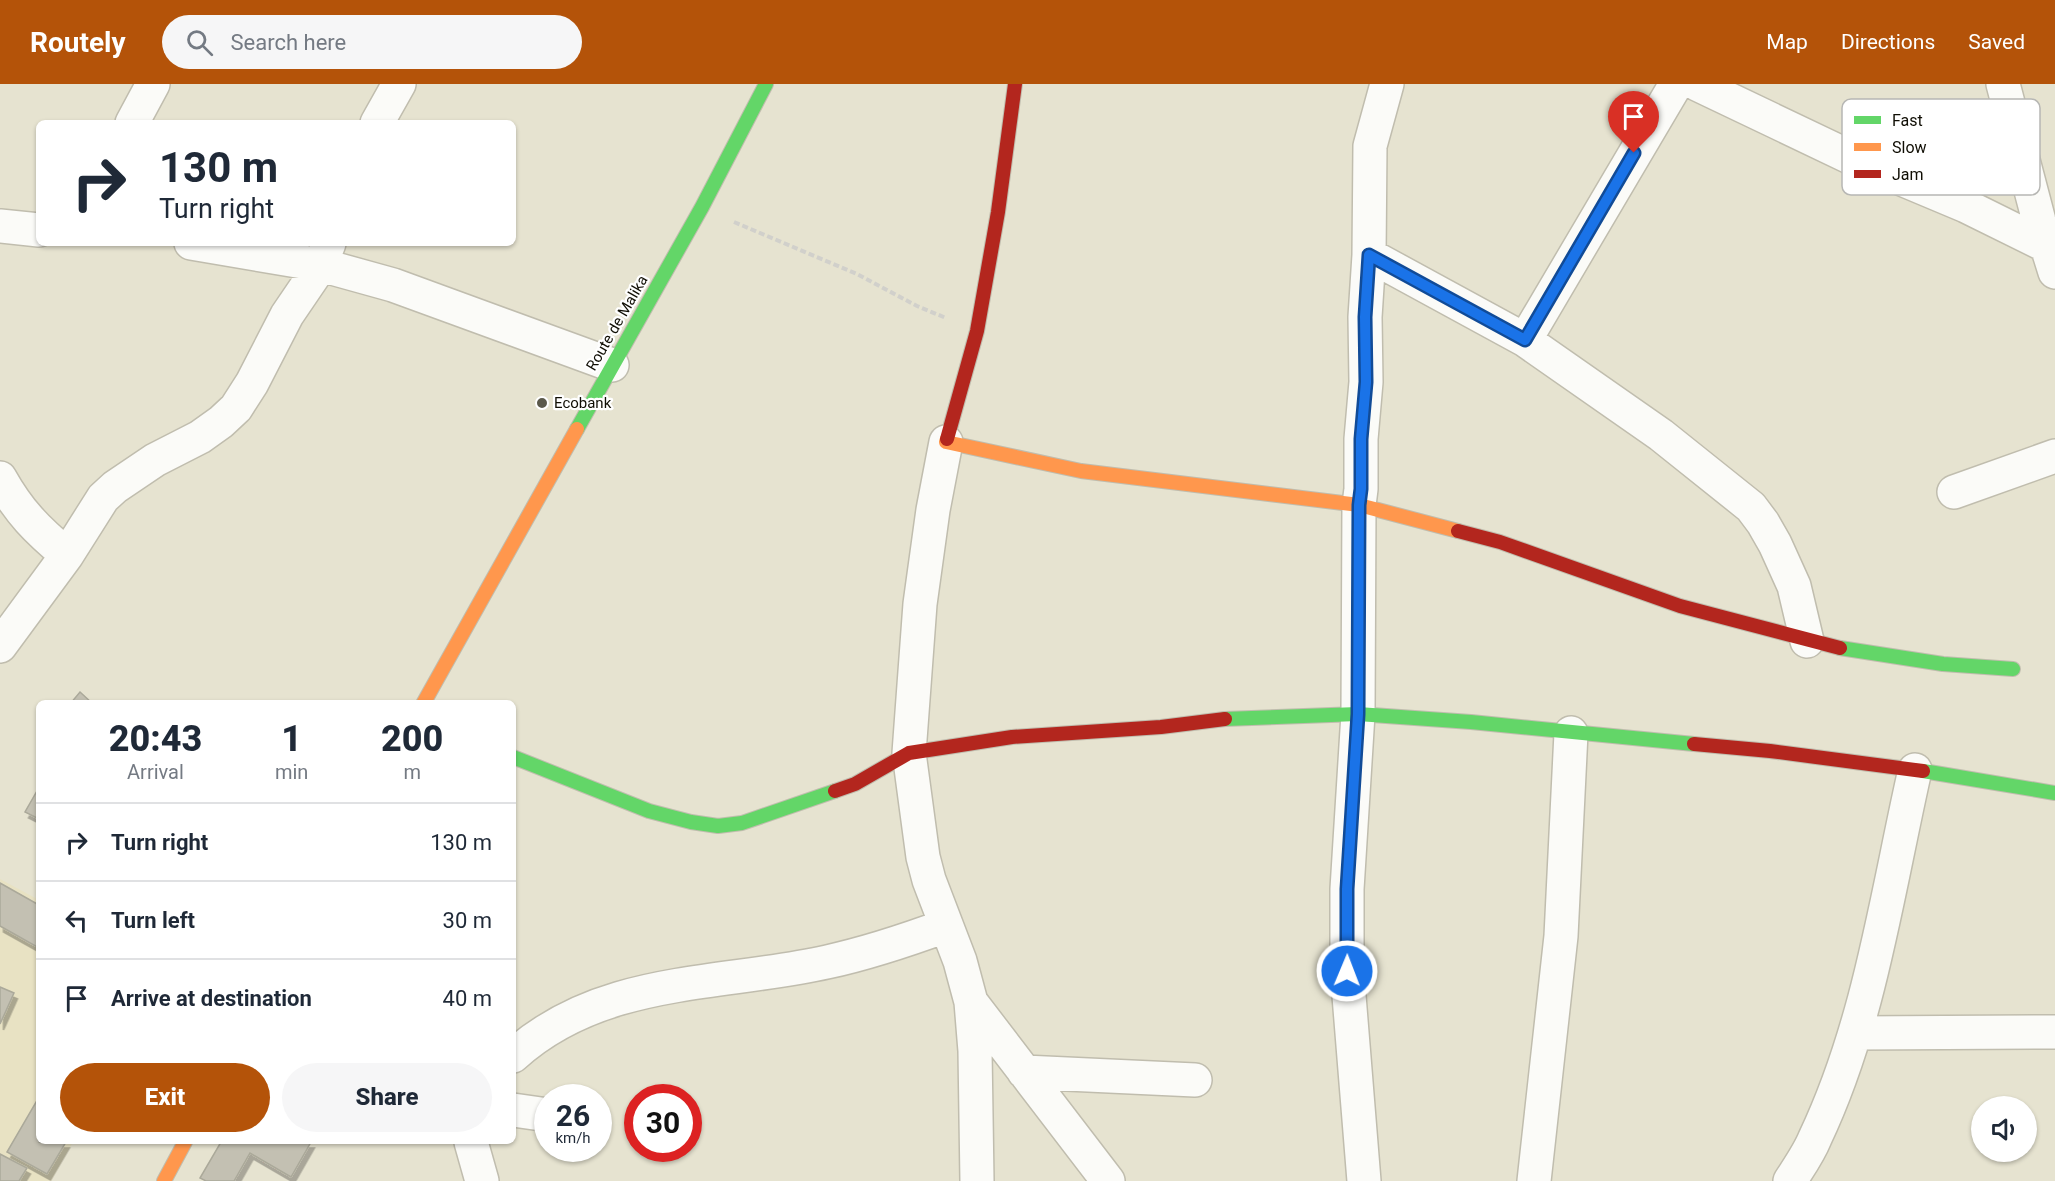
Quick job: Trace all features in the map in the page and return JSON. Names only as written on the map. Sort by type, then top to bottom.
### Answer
[{"type":"street","points":[[134,120],[153,84]]},
{"type":"street","points":[[379,120],[399,84]]},
{"type":"street","name":"Route de Malika","points":[[425,700],[702,207],[765,84]]},
{"type":"street","points":[[977,1181],[975,1052],[971,1002],[960,961],[945,926],[923,857],[909,753],[920,604],[933,510],[946,442],[976,332],[998,212],[1015,84]]},
{"type":"street","points":[[1364,1181],[1347,971],[1347,889],[1358,714],[1359,505],[1366,382],[1365,317],[1369,255],[1370,146],[1387,84]]},
{"type":"street","points":[[1525,340],[1676,84]]},
{"type":"street","points":[[1697,84],[1842,153]]},
{"type":"street","points":[[2003,84],[2007,99]]},
{"type":"street","points":[[1938,195],[1994,219],[2051,259]]},
{"type":"street","points":[[2033,195],[2051,259]]},
{"type":"street","points":[[0,226],[36,230]]},
{"type":"street","points":[[228,246],[325,254],[393,285],[612,365]]},
{"type":"street","points":[[0,646],[67,555],[103,498],[115,487],[155,460],[200,437],[236,408],[252,383],[287,315],[325,254]]},
{"type":"street","points":[[1369,255],[1525,340],[1661,435],[1751,507],[1775,544],[1794,585],[1807,641]]},
{"type":"street","points":[[946,442],[1081,471],[1359,505],[1500,542],[1680,606],[1807,641],[1848,650],[1943,664],[2013,669]]},
{"type":"street","points":[[1954,492],[2055,456]]},
{"type":"street","points":[[0,478],[31,524],[67,555]]},
{"type":"street","points":[[516,758],[649,811],[718,826],[742,823],[855,784],[909,753],[1023,736],[1161,728],[1240,717],[1358,714],[1471,722],[1770,751],[1915,770],[2055,792]]},
{"type":"street","points":[[1534,1181],[1561,936],[1571,733]]},
{"type":"street","points":[[1790,1181],[1815,1140],[1856,1033],[1880,935],[1915,770]]},
{"type":"street","points":[[516,1053],[529,1041],[558,1023],[584,1011],[639,993],[692,981],[827,962],[891,945],[945,926]]},
{"type":"street","points":[[971,1002],[1108,1181]]},
{"type":"street","points":[[1856,1033],[2055,1032]]},
{"type":"street","points":[[1024,1072],[1195,1080]]},
{"type":"street","points":[[516,1110],[534,1113]]},
{"type":"street","points":[[164,1181],[184,1144]]},
{"type":"street","points":[[472,1144],[482,1181]]},
{"type":"path","points":[[702,207],[857,274],[917,306],[976,332]]},
{"type":"shaded area","points":[[0,879],[36,898],[36,1144],[72,1144],[51,1181],[0,1181]]},
{"type":"building","points":[[80,692],[89,700],[73,700]]},
{"type":"building","points":[[36,793],[36,818],[25,812]]},
{"type":"building","points":[[0,883],[36,903],[36,946],[0,926]]},
{"type":"building","points":[[0,987],[14,993],[0,1024]]},
{"type":"building","points":[[36,1102],[36,1144],[65,1144],[47,1174],[7,1152]]},
{"type":"building","points":[[220,1144],[310,1144],[291,1177],[250,1153],[234,1181],[206,1181],[200,1178]]},
{"type":"building","points":[[0,1154],[27,1168],[19,1181],[0,1181]]},
{"type":"traffic: fast","points":[[577,429],[702,207],[766,84]]},
{"type":"traffic: fast","points":[[1840,648],[1943,664],[2013,669]]},
{"type":"traffic: fast","points":[[1225,719],[1358,714],[1471,722],[1694,744]]},
{"type":"traffic: fast","points":[[516,758],[649,811],[691,822],[718,826],[742,823],[835,791]]},
{"type":"traffic: fast","points":[[1923,771],[2055,793]]},
{"type":"traffic: slow","points":[[425,700],[577,429]]},
{"type":"traffic: slow","points":[[947,439],[946,442],[1081,471],[1359,505],[1458,531]]},
{"type":"traffic: slow","points":[[164,1181],[184,1144]]},
{"type":"traffic: jam","points":[[947,439],[977,331],[998,212],[1015,84]]},
{"type":"traffic: jam","points":[[1458,531],[1500,542],[1680,606],[1840,648]]},
{"type":"traffic: jam","points":[[835,791],[855,784],[909,753],[1012,737],[1161,727],[1225,719]]},
{"type":"traffic: jam","points":[[1694,744],[1770,751],[1923,771]]},
{"type":"place","name":"Ecobank","points":[[542,403]]},
{"type":"route","points":[[1347,971],[1347,889],[1358,714],[1359,505],[1366,382],[1365,317],[1369,255],[1525,340],[1634,153]]}]
